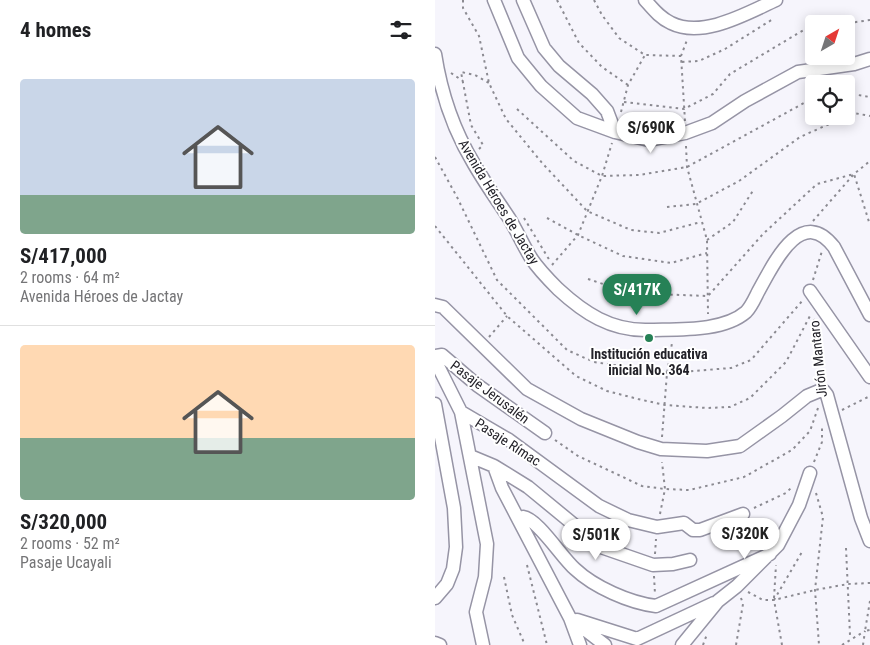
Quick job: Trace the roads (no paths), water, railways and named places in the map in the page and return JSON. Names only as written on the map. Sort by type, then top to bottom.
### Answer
[{"type":"street","points":[[494,0],[518,58],[541,86],[577,118],[615,132],[649,140],[685,133],[712,123],[745,101],[798,72],[854,64],[870,59]]},
{"type":"street","points":[[523,0],[544,48],[559,66],[592,94],[607,111],[615,132]]},
{"type":"street","points":[[645,0],[658,14],[671,23],[691,28],[701,28],[726,22],[776,0]]},
{"type":"street","name":"Avenida Héroes de Jactay","points":[[435,54],[439,75],[459,136],[473,164],[510,220],[532,259],[544,275],[571,301],[601,321],[630,330],[708,327],[726,324],[747,311],[770,270],[794,238],[803,232],[813,231],[826,237],[834,247],[870,315]]},
{"type":"street","points":[[810,291],[870,377]]},
{"type":"street","points":[[435,305],[443,307],[527,389],[581,419],[638,442],[661,448],[707,451],[740,446],[807,396],[824,391],[827,396],[827,420],[870,541]]},
{"type":"street","name":"Pasaje Jerusalén","points":[[435,356],[442,355],[477,385],[545,434]]},
{"type":"street","points":[[435,360],[461,412]]},
{"type":"street","points":[[435,404],[454,508],[457,547],[453,569],[447,584],[435,598]]},
{"type":"street","name":"Pasaje Rímac","points":[[461,412],[487,544],[485,577],[476,612],[483,645]]},
{"type":"street","name":"Pasaje Rímac","points":[[461,412],[509,440],[599,506],[628,520],[657,527],[684,523],[693,530],[700,530],[743,514]]},
{"type":"street","points":[[470,456],[495,466],[528,487],[601,548],[653,565],[673,564],[690,560]]},
{"type":"street","points":[[495,466],[503,488],[570,618],[580,645]]},
{"type":"street","points":[[682,645],[719,601],[774,550],[799,505],[810,473]]},
{"type":"street","points":[[520,522],[523,517],[526,517],[537,526],[575,569],[595,584],[643,605],[656,606],[774,550]]},
{"type":"street","points":[[570,618],[637,639],[719,601]]},
{"type":"street","points":[[570,618],[605,645]]},
{"type":"street","points":[[435,643],[440,645]]},
{"type":"place","name":"Institución educativa inicial No. 364","points":[[649,338]]}]
